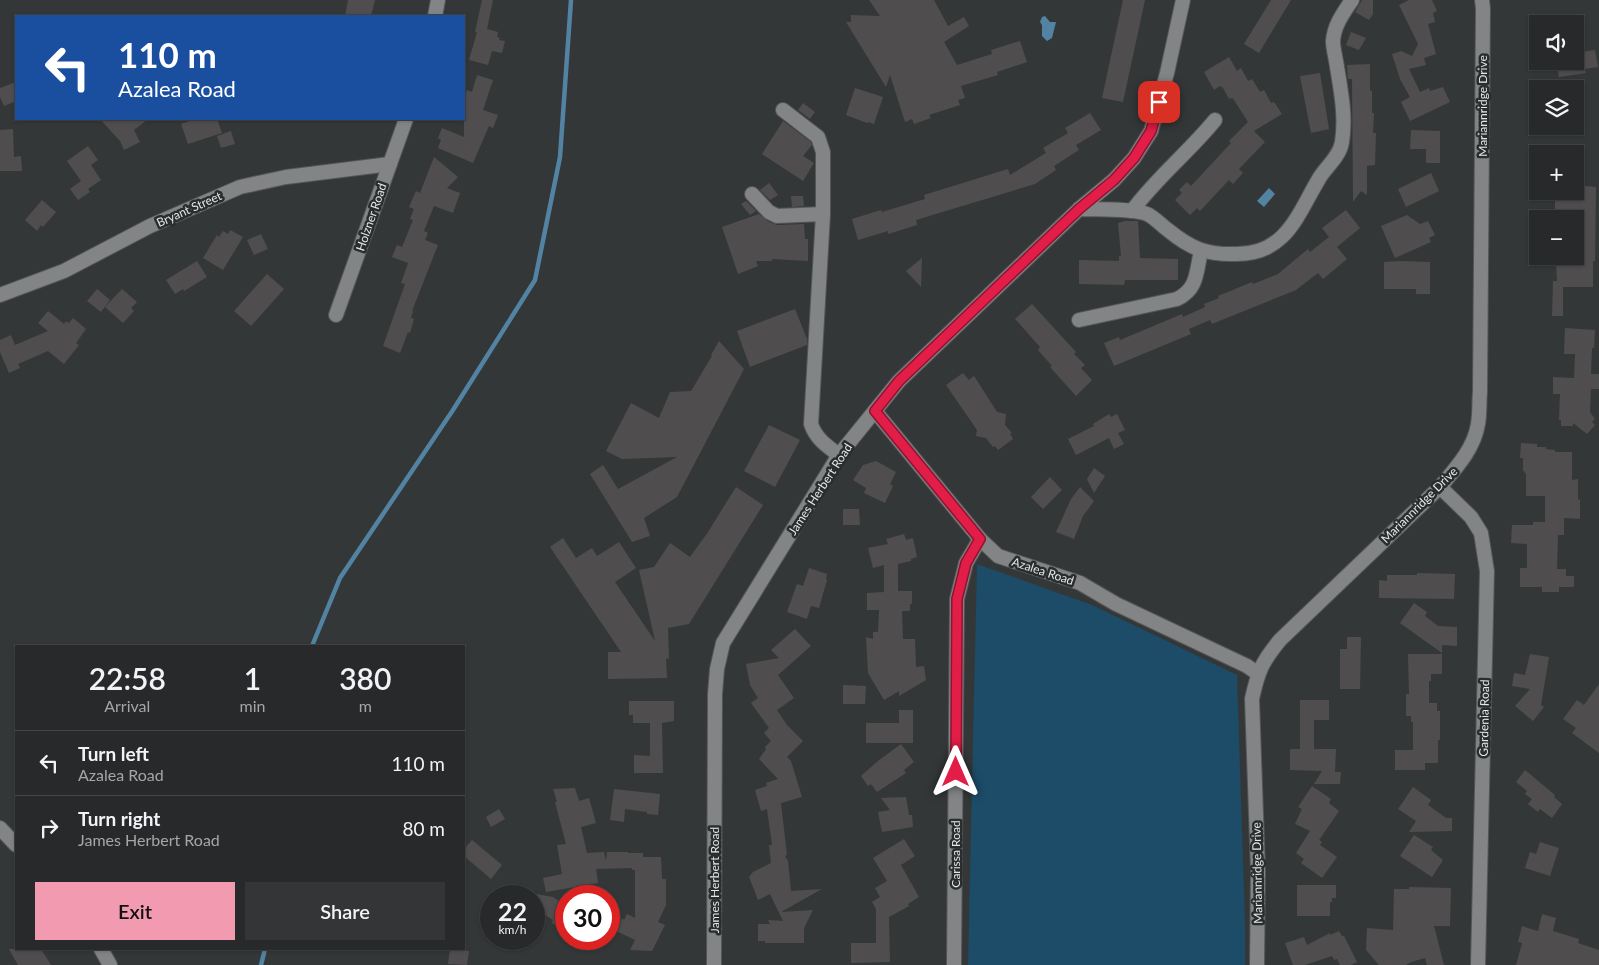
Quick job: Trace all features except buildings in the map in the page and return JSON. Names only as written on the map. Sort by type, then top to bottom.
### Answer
[{"type":"street","points":[[435,15],[438,0]]},
{"type":"street","name":"James Herbert Road","points":[[714,965],[716,694],[717,669],[723,643],[736,619],[840,455],[899,381],[1079,209],[1114,180],[1134,158],[1151,131],[1167,73],[1183,0]]},
{"type":"street","points":[[1079,209],[1132,211],[1148,215],[1179,239],[1201,251],[1239,254],[1267,248],[1284,237],[1321,175],[1333,161],[1342,145],[1344,126],[1341,88],[1333,41],[1338,21],[1352,0]]},
{"type":"street","name":"Mariannridge Drive","points":[[1257,965],[1258,872],[1252,699],[1257,673],[1267,656],[1280,640],[1440,487],[1463,459],[1473,441],[1478,424],[1480,392],[1482,0]]},
{"type":"street","points":[[783,110],[813,132],[821,144],[823,152],[823,214],[810,424],[819,439],[840,455]]},
{"type":"street","name":"Holzner Road","points":[[336,316],[406,120]]},
{"type":"street","points":[[1132,211],[1141,198],[1195,144],[1215,120]]},
{"type":"street","name":"Bryant Street","points":[[0,295],[64,270],[150,226],[240,187],[286,177],[390,164]]},
{"type":"street","points":[[752,194],[769,212],[777,216],[823,214]]},
{"type":"street","points":[[1079,320],[1177,299],[1187,294],[1194,285],[1201,251]]},
{"type":"street","name":"Azalea Road","points":[[875,411],[980,539],[998,556],[1080,583],[1116,604],[1247,666],[1257,673]]},
{"type":"street","name":"Gardenia Road","points":[[1440,487],[1471,517],[1481,533],[1487,571],[1478,965]]},
{"type":"street","name":"Carissa Road","points":[[954,965],[957,599],[966,563],[980,539]]},
{"type":"street","points":[[0,828],[15,844]]},
{"type":"street","points":[[102,950],[110,965]]},
{"type":"shaded area","points":[[1045,16],[1050,22],[1056,22],[1052,38],[1047,41],[1042,36],[1042,25],[1040,22],[1042,17]]},
{"type":"shaded area","points":[[1269,188],[1275,194],[1264,207],[1257,201]]},
{"type":"shaded area","points":[[977,564],[1092,605],[1237,675],[1245,965],[968,965]]},
{"type":"waterway","points":[[312,645],[340,578],[453,410],[535,280],[560,157],[571,0]]},
{"type":"waterway","points":[[261,965],[265,950]]},
{"type":"route","points":[[956,772],[957,599],[966,563],[980,539],[875,411],[899,381],[1079,209],[1114,180],[1134,158],[1151,131],[1159,102]]}]
